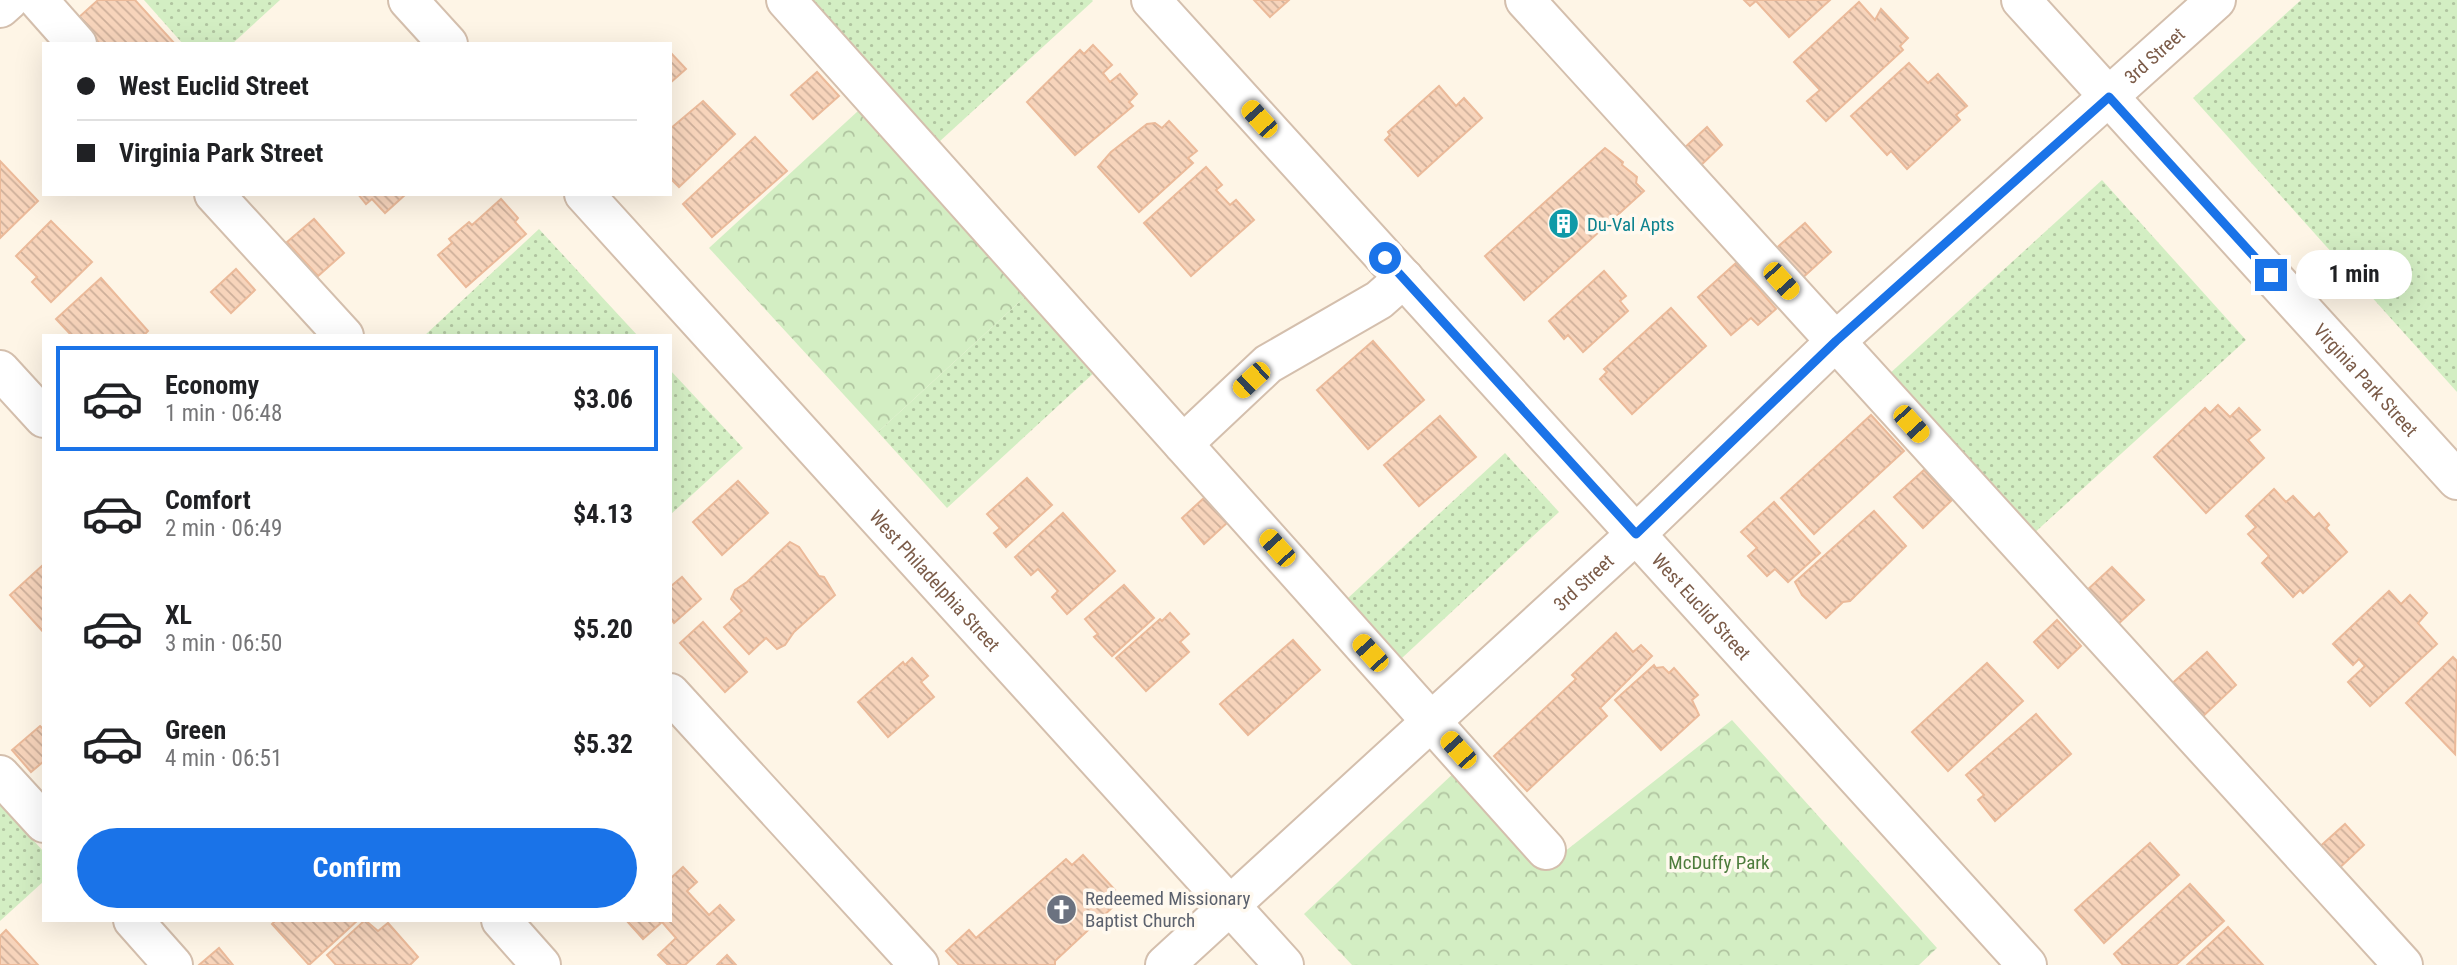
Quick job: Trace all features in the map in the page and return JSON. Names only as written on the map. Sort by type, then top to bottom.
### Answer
[{"type":"street","points":[[0,8],[9,0]]},
{"type":"street","points":[[38,0],[75,42]]},
{"type":"street","points":[[408,0],[446,42]]},
{"type":"street","points":[[786,0],[1546,850]]},
{"type":"street","name":"West Euclid Street","points":[[1151,0],[2027,965]]},
{"type":"street","points":[[1525,0],[2403,965]]},
{"type":"street","name":"Virginia Park Street","points":[[2021,0],[2457,480]]},
{"type":"street","name":"3rd Street","points":[[1165,965],[1636,534],[1836,341],[2216,0]]},
{"type":"street","points":[[217,196],[342,334]]},
{"type":"street","name":"West Philadelphia Street","points":[[586,196],[1284,965]]},
{"type":"street","points":[[1183,444],[1269,364],[1379,300],[1404,278]]},
{"type":"street","points":[[0,370],[42,416]]},
{"type":"street","points":[[672,695],[919,965]]},
{"type":"street","points":[[0,775],[42,821]]},
{"type":"street","points":[[135,922],[173,965]]},
{"type":"street","points":[[503,922],[541,965]]},
{"type":"green space","points":[[144,0],[280,0],[234,42],[181,42]]},
{"type":"green space","points":[[810,0],[1092,0],[1093,1],[939,142]]},
{"type":"green space","points":[[2301,0],[2457,0],[2457,392],[2193,98]]},
{"type":"green space","points":[[858,111],[1027,295],[878,432],[709,248]]},
{"type":"green space","points":[[2102,180],[2246,340],[2032,535],[1887,376]]},
{"type":"green space","points":[[539,229],[636,334],[426,334]]},
{"type":"green space","points":[[1027,295],[1096,371],[947,508],[878,432]]},
{"type":"green space","points":[[672,372],[743,448],[672,513]]},
{"type":"green space","points":[[1505,453],[1559,512],[1402,658],[1348,598]]},
{"type":"green space","name":"McDuffy Park","points":[[1732,720],[1937,948],[1919,965],[1352,965],[1304,914],[1457,770],[1545,867]]},
{"type":"green space","points":[[0,804],[42,850],[42,883],[0,921]]},
{"type":"building","points":[[98,0],[135,0],[173,42],[98,42],[78,18]]},
{"type":"building","points":[[1254,0],[1289,0],[1270,17]]},
{"type":"building","points":[[1744,0],[1830,0],[1789,37],[1756,1],[1750,6]]},
{"type":"building","points":[[1859,2],[1875,20],[1881,9],[1908,38],[1900,46],[1903,50],[1826,121],[1807,101],[1820,90],[1794,62]]},
{"type":"building","points":[[1093,45],[1112,65],[1103,73],[1110,82],[1120,74],[1137,94],[1129,102],[1133,106],[1075,155],[1027,102],[1080,50],[1084,54]]},
{"type":"building","points":[[672,54],[686,69],[672,81]]},
{"type":"building","points":[[1909,63],[1928,83],[1938,74],[1967,106],[1956,115],[1960,120],[1907,169],[1891,151],[1887,155],[1851,116]]},
{"type":"building","points":[[817,72],[839,96],[813,119],[791,95]]},
{"type":"building","points":[[1439,86],[1456,106],[1464,98],[1482,118],[1418,176],[1385,140],[1390,135],[1388,132]]},
{"type":"building","points":[[703,101],[735,134],[679,187],[672,180],[672,127]]},
{"type":"building","points":[[1169,121],[1197,151],[1188,158],[1193,163],[1139,212],[1098,167],[1111,152],[1147,124],[1155,123],[1162,128]]},
{"type":"building","points":[[1707,127],[1722,145],[1698,168],[1682,150]]},
{"type":"building","points":[[755,137],[787,171],[712,237],[683,204]]},
{"type":"building","name":"Du-Val Apts","points":[[1605,148],[1637,177],[1636,183],[1644,191],[1524,300],[1485,256]]},
{"type":"building","points":[[0,161],[38,201],[0,238]]},
{"type":"building","points":[[1206,167],[1222,185],[1216,190],[1230,205],[1236,200],[1254,220],[1191,276],[1144,223]]},
{"type":"building","points":[[360,196],[404,196],[385,213],[372,199],[366,204]]},
{"type":"building","points":[[501,199],[518,218],[515,222],[526,234],[466,287],[438,255],[452,243],[449,239],[469,222],[472,225]]},
{"type":"building","points":[[314,219],[344,253],[318,276],[287,242]]},
{"type":"building","points":[[51,221],[92,262],[51,302],[32,282],[37,277],[16,256]]},
{"type":"building","points":[[1805,223],[1831,252],[1800,280],[1773,251]]},
{"type":"building","points":[[1736,263],[1776,309],[1758,325],[1751,318],[1731,335],[1698,297]]},
{"type":"building","points":[[236,269],[255,290],[231,313],[211,292]]},
{"type":"building","points":[[1604,271],[1626,296],[1620,301],[1628,311],[1583,352],[1568,335],[1564,339],[1549,321]]},
{"type":"building","points":[[101,278],[148,331],[145,334],[70,334],[56,319]]},
{"type":"building","points":[[1671,308],[1706,346],[1632,414],[1600,379],[1607,372],[1604,369]]},
{"type":"building","points":[[1373,341],[1424,400],[1368,449],[1317,390]]},
{"type":"building","points":[[2218,405],[2230,417],[2239,408],[2260,430],[2248,440],[2264,458],[2206,513],[2154,457],[2205,408],[2210,413]]},
{"type":"building","points":[[1871,415],[1904,451],[1814,534],[1781,498]]},
{"type":"building","points":[[1440,416],[1476,457],[1419,506],[1384,465]]},
{"type":"building","points":[[1924,470],[1952,500],[1923,528],[1894,497]]},
{"type":"building","points":[[1027,478],[1052,505],[1006,547],[994,533],[1000,528],[987,514]]},
{"type":"building","points":[[738,481],[768,513],[722,555],[693,522]]},
{"type":"building","points":[[2274,489],[2286,502],[2293,496],[2314,518],[2319,513],[2329,525],[2326,528],[2347,552],[2303,593],[2300,590],[2293,597],[2262,563],[2269,556],[2248,534],[2256,527],[2246,516]]},
{"type":"building","points":[[1205,497],[1228,522],[1204,544],[1182,518]]},
{"type":"building","points":[[1774,502],[1820,553],[1788,582],[1775,569],[1767,576],[1748,556],[1757,548],[1741,532]]},
{"type":"building","points":[[1874,511],[1906,546],[1850,601],[1843,602],[1826,618],[1802,595],[1795,582]]},
{"type":"building","points":[[1063,513],[1115,571],[1067,614],[1052,597],[1058,591],[1038,569],[1031,575],[1015,557]]},
{"type":"building","points":[[790,542],[799,547],[835,595],[794,632],[785,645],[777,649],[766,638],[749,654],[724,627],[742,611],[731,599],[735,590]]},
{"type":"building","points":[[42,566],[42,631],[10,595]]},
{"type":"building","points":[[2112,567],[2144,600],[2116,626],[2085,592]]},
{"type":"building","points":[[682,577],[701,599],[674,623],[672,620],[672,585]]},
{"type":"building","points":[[1124,585],[1154,618],[1112,656],[1094,637],[1098,634],[1085,619]]},
{"type":"building","points":[[2389,591],[2401,604],[2410,595],[2427,613],[2418,623],[2437,644],[2370,706],[2348,682],[2365,666],[2359,659],[2353,665],[2333,644]]},
{"type":"building","points":[[1170,613],[1189,634],[1180,642],[1189,652],[1146,691],[1116,658]]},
{"type":"building","points":[[2057,620],[2081,646],[2058,668],[2034,642]]},
{"type":"building","points":[[703,622],[747,672],[725,692],[680,643]]},
{"type":"building","points":[[1616,633],[1633,652],[1641,645],[1652,656],[1600,708],[1607,716],[1527,791],[1494,756],[1576,679],[1572,675]]},
{"type":"building","points":[[1293,640],[1320,670],[1248,735],[1220,704]]},
{"type":"building","points":[[2207,652],[2236,685],[2199,720],[2168,687]]},
{"type":"building","points":[[2453,657],[2457,661],[2455,754],[2406,703]]},
{"type":"building","points":[[912,658],[928,676],[921,682],[934,697],[888,737],[858,702],[903,662],[905,665]]},
{"type":"building","points":[[1987,663],[2023,701],[1948,771],[1912,732]]},
{"type":"building","points":[[1654,665],[1656,668],[1663,667],[1669,673],[1674,668],[1698,695],[1692,700],[1699,715],[1661,750],[1615,700]]},
{"type":"building","points":[[2036,714],[2071,754],[1995,821],[1978,800],[1984,795],[1966,775]]},
{"type":"building","points":[[40,726],[42,728],[42,763],[31,772],[12,750]]},
{"type":"building","points":[[2345,824],[2364,845],[2335,872],[2316,850]]},
{"type":"building","points":[[2150,843],[2179,875],[2104,943],[2075,910]]},
{"type":"building","name":"Redeemed Missionary Baptist Church","points":[[1083,855],[1115,890],[1107,898],[1114,906],[1055,961],[1055,965],[959,965],[946,951],[969,930],[976,938],[1066,859],[1072,865]]},
{"type":"building","points":[[683,867],[697,882],[687,891],[709,915],[720,905],[734,920],[685,965],[668,965],[658,955],[676,938],[662,922],[672,922],[672,877]]},
{"type":"building","points":[[2190,884],[2224,921],[2176,965],[2123,965],[2114,954]]},
{"type":"building","points":[[274,922],[356,922],[309,965],[272,924]]},
{"type":"building","points":[[363,922],[367,922],[378,931],[388,923],[418,957],[410,965],[336,965],[327,955]]},
{"type":"building","points":[[628,922],[662,922],[643,939]]},
{"type":"building","points":[[2228,927],[2263,965],[2187,965]]},
{"type":"building","points":[[6,930],[38,965],[0,965],[0,936]]},
{"type":"building","points":[[219,948],[233,965],[199,965]]},
{"type":"building","points":[[727,955],[736,965],[717,965]]},
{"type":"place","name":"Du-Val Apts","points":[[1564,224]]},
{"type":"place","name":"Redeemed Missionary Baptist Church","points":[[1062,909]]},
{"type":"route","points":[[1385,258],[1636,534],[1836,341],[2109,97],[2271,275]]}]
